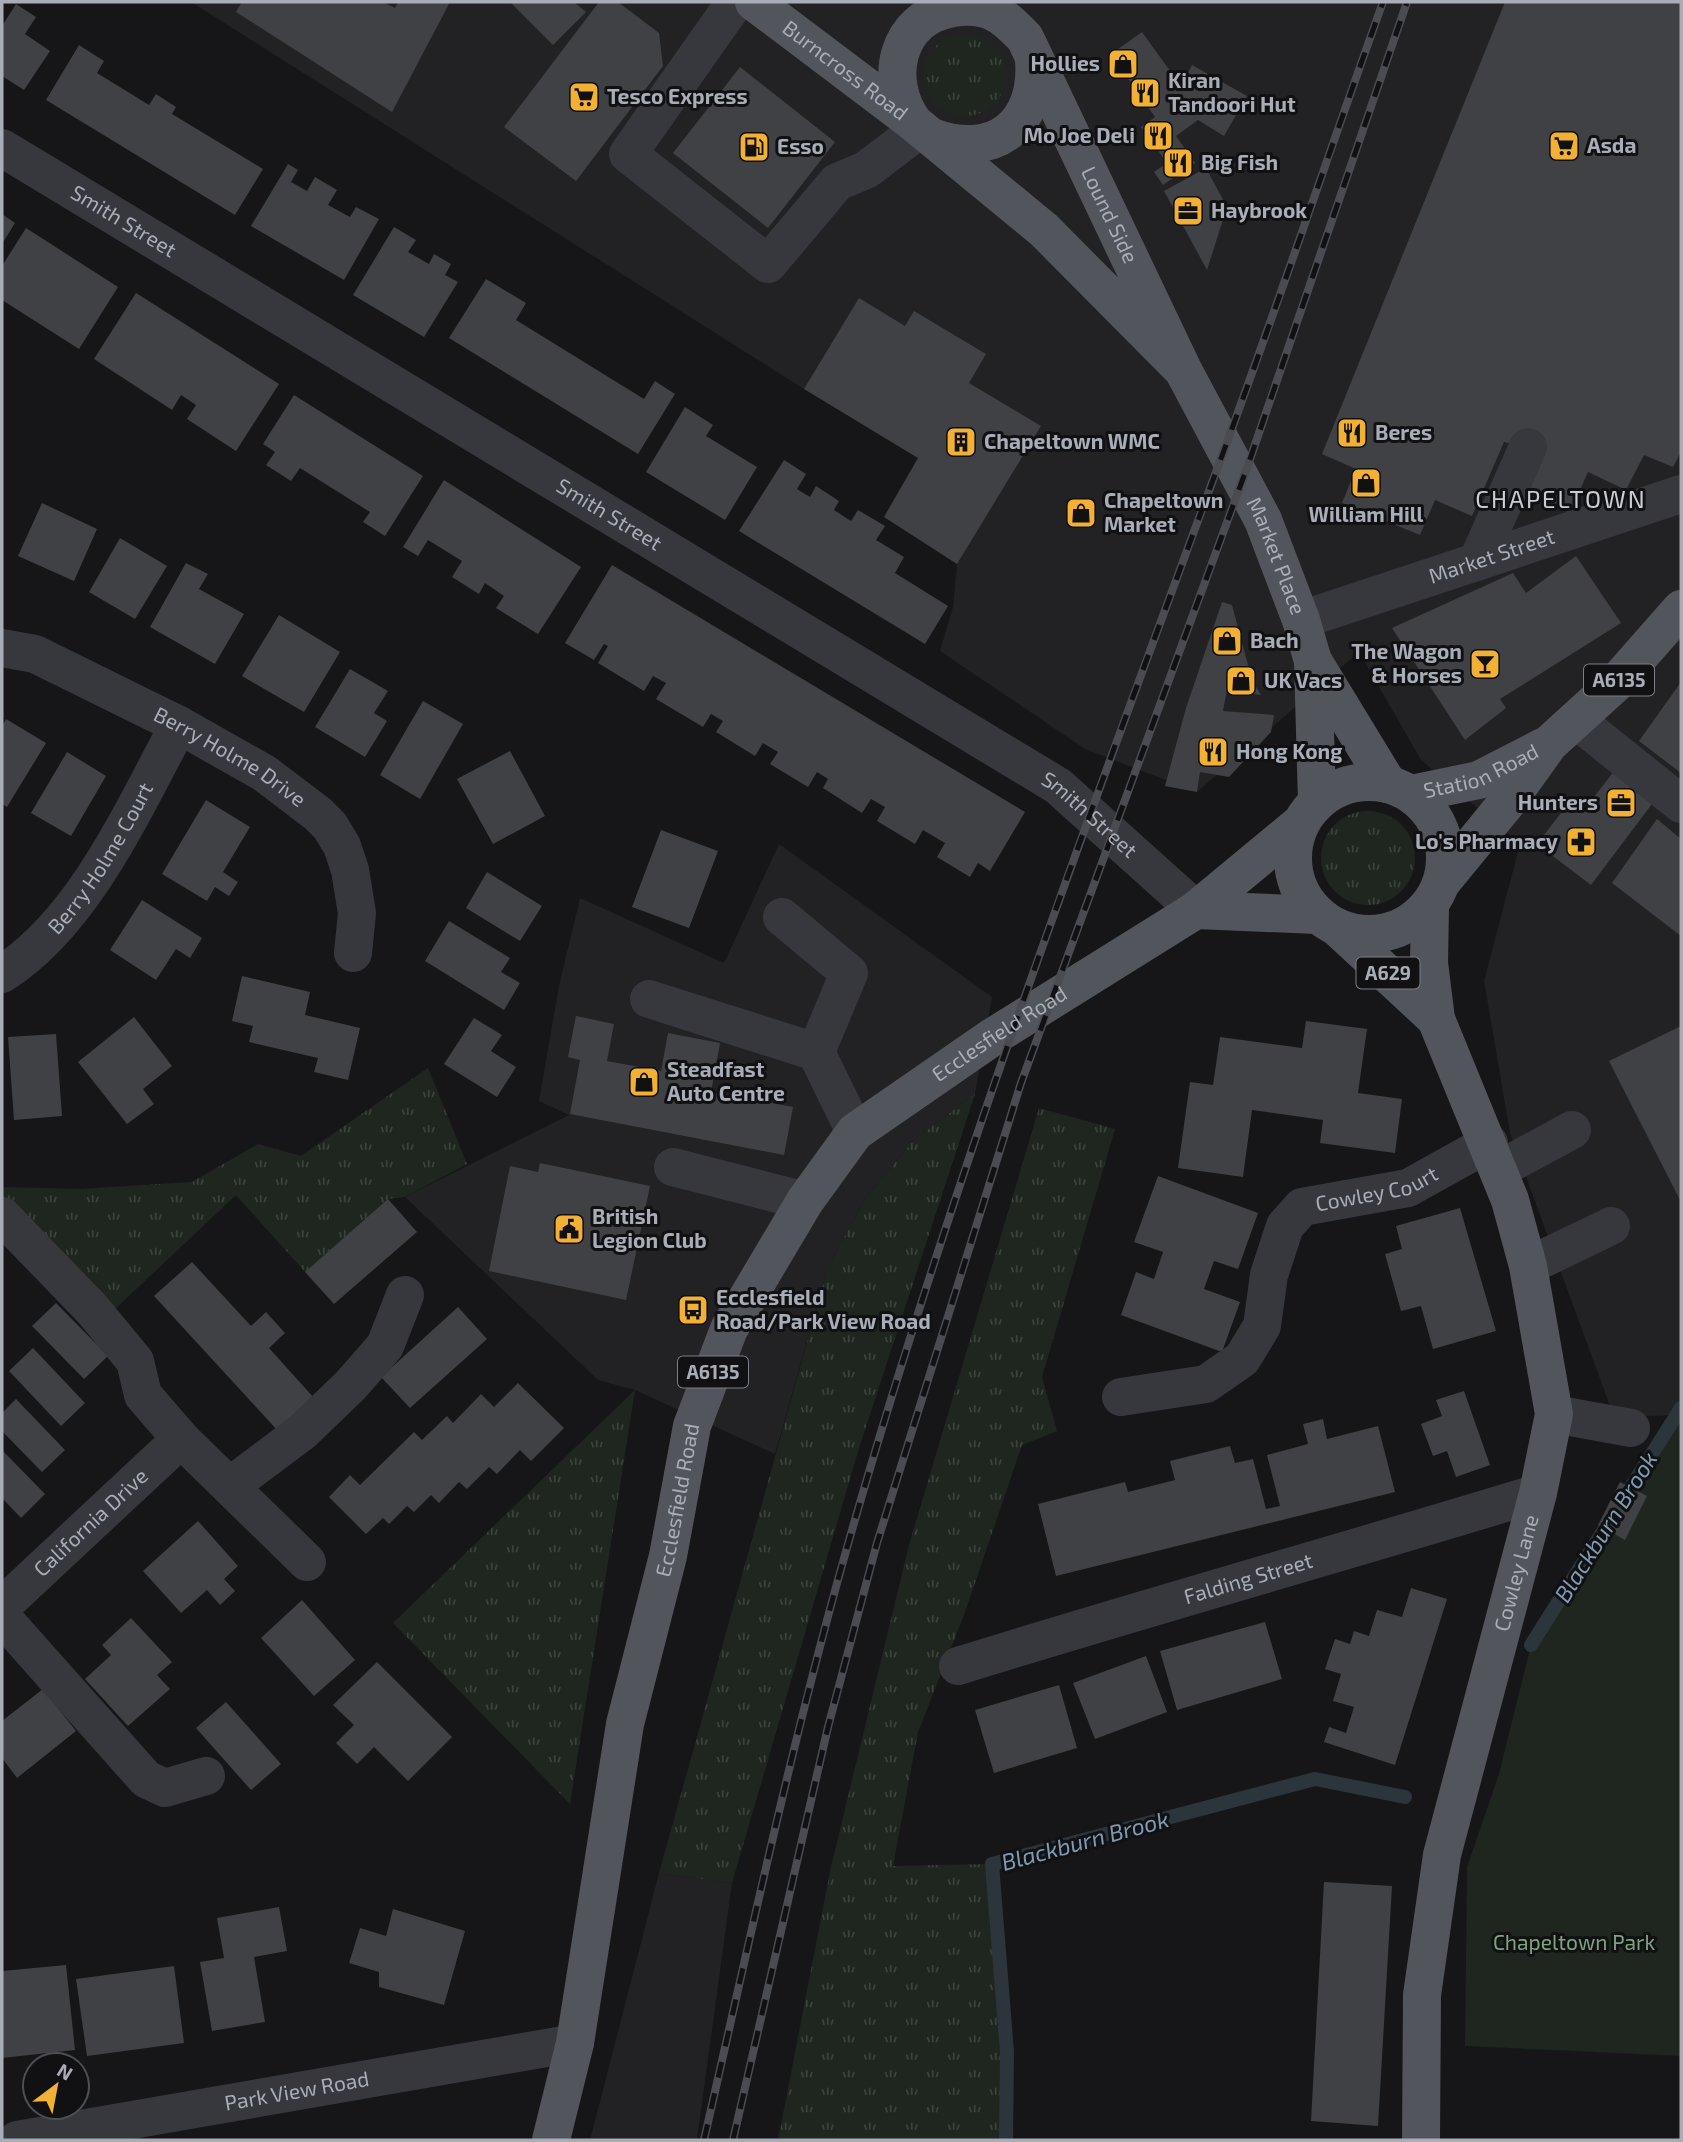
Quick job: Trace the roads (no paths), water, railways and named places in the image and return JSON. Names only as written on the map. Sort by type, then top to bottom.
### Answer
[{"type":"main road","name":"Lound Side","points":[[1183,370],[1044,230],[922,130],[903,108],[897,82],[899,55],[921,20],[943,10],[966,6],[989,10],[1009,22],[1029,49],[1183,370],[1229,454]]},
{"type":"main road","name":"Burncross Road","points":[[764,9],[922,130]]},
{"type":"main road","name":"Burncross Road","points":[[764,9],[832,50],[878,53],[921,20]]},
{"type":"main road","name":"Lound Side","points":[[922,130],[954,145],[977,145],[999,138],[1017,124],[1030,105],[1036,82],[1029,49]]},
{"type":"main road","name":"Market Place","points":[[1229,454],[1270,534],[1313,661],[1399,789]]},
{"type":"main road","name":"Station Road","points":[[1436,894],[1563,732],[1615,684],[1681,609]]},
{"type":"main road","name":"Market Place","points":[[1309,813],[1313,661]]},
{"type":"main road","name":"Station Road","points":[[1399,789],[1479,780],[1563,732]]},
{"type":"main road","name":"A6135","points":[[1309,813],[1350,785],[1399,789]]},
{"type":"main road","points":[[1399,789],[1430,811],[1441,834],[1446,858],[1436,894]]},
{"type":"main road","name":"Ecclesfield Road","points":[[551,2140],[575,2043],[625,1724],[668,1556],[692,1426],[729,1329],[805,1201],[855,1132],[994,1036],[1196,910],[1309,813]]},
{"type":"main road","points":[[1309,813],[1293,846],[1293,872],[1302,895],[1328,922]]},
{"type":"main road","name":"A6135","points":[[1196,910],[1328,922],[1363,935],[1388,933],[1411,923],[1436,894]]},
{"type":"main road","name":"Cowley Lane","points":[[1421,2140],[1422,1995],[1441,1855],[1538,1493],[1554,1414],[1528,1266],[1494,1156],[1436,1019],[1429,962],[1436,894]]},
{"type":"main road","name":"Cowley Lane","points":[[1328,922],[1436,1019]]},
{"type":"street","points":[[735,2],[628,154],[768,264],[837,182],[866,170],[922,130]]},
{"type":"street","name":"Lound Side","points":[[1018,2],[1029,49]]},
{"type":"street","name":"Smith Street","points":[[2,148],[1058,786],[1196,910]]},
{"type":"street","points":[[1476,562],[1528,447]]},
{"type":"street","name":"Market Street","points":[[1301,620],[1681,494]]},
{"type":"street","name":"Berry Holme Drive","points":[[2,648],[35,654],[179,724],[264,772],[330,826],[342,846],[350,870],[356,913],[353,953]]},
{"type":"street","name":"Berry Holme Court","points":[[2,974],[28,957],[56,929],[88,884],[179,724]]},
{"type":"street","points":[[1563,732],[1681,804]]},
{"type":"street","points":[[782,917],[849,973],[816,1052]]},
{"type":"street","points":[[649,999],[816,1052],[855,1132]]},
{"type":"street","name":"Cowley Court","points":[[1121,1397],[1206,1384],[1242,1359],[1262,1326],[1269,1275],[1285,1226],[1302,1207],[1408,1188],[1572,1130]]},
{"type":"street","points":[[673,1167],[805,1201]]},
{"type":"street","points":[[2,1216],[92,1309],[135,1362],[143,1395],[181,1438],[307,1562]]},
{"type":"street","points":[[1528,1266],[1611,1226]]},
{"type":"street","points":[[230,1486],[302,1432],[350,1386],[385,1346],[405,1294]]},
{"type":"street","points":[[1554,1414],[1631,1428]]},
{"type":"street","name":"California Drive","points":[[2,1606],[181,1438]]},
{"type":"street","name":"Falding Street","points":[[958,1666],[1538,1493]]},
{"type":"street","points":[[2,1617],[146,1779],[165,1788],[206,1776]]},
{"type":"street","name":"Park View Road","points":[[17,2140],[575,2043]]},
{"type":"waterway","name":"Blackburn Brook","points":[[1531,1645],[1681,1408]]},
{"type":"waterway","name":"Blackburn Brook","points":[[1006,2140],[1007,2052],[992,1864],[1315,1779],[1405,1797]]},
{"type":"railway","points":[[704,2140],[773,1838],[829,1612],[932,1270],[1022,1005],[1383,2]]},
{"type":"railway","points":[[733,2140],[828,1727],[877,1543],[1021,1083],[1248,465],[1407,2]]},
{"type":"place","name":"Hollies","points":[[1123,64]]},
{"type":"place","name":"Kiran Tandoori Hut","points":[[1145,93]]},
{"type":"place","name":"Tesco Express","points":[[584,97]]},
{"type":"place","name":"Mo Joe Deli","points":[[1158,136]]},
{"type":"place","name":"Asda","points":[[1564,146]]},
{"type":"place","name":"Esso","points":[[754,147]]},
{"type":"place","name":"Big Fish","points":[[1178,163]]},
{"type":"place","name":"Haybrook","points":[[1188,211]]},
{"type":"place","name":"Beres","points":[[1352,433]]},
{"type":"place","name":"Chapeltown WMC","points":[[961,442]]},
{"type":"place","name":"William Hill","points":[[1366,483]]},
{"type":"place","name":"Chapeltown Market","points":[[1081,513]]},
{"type":"place","name":"Bach","points":[[1227,641]]},
{"type":"place","name":"The Wagon & Horses","points":[[1485,664]]},
{"type":"place","name":"UK Vacs","points":[[1241,681]]},
{"type":"place","name":"Hong Kong","points":[[1213,752]]},
{"type":"place","name":"Hunters","points":[[1621,803]]},
{"type":"place","name":"Lo's Pharmacy","points":[[1581,842]]},
{"type":"place","name":"Steadfast Auto Centre","points":[[644,1082]]},
{"type":"place","name":"British Legion Club","points":[[569,1229]]},
{"type":"place","name":"Ecclesfield Road/Park View Road","points":[[693,1310]]},
{"type":"district","name":"CHAPELTOWN","points":[[1561,500]]},
{"type":"park label","name":"Chapeltown Park","points":[[1574,1943]]}]
